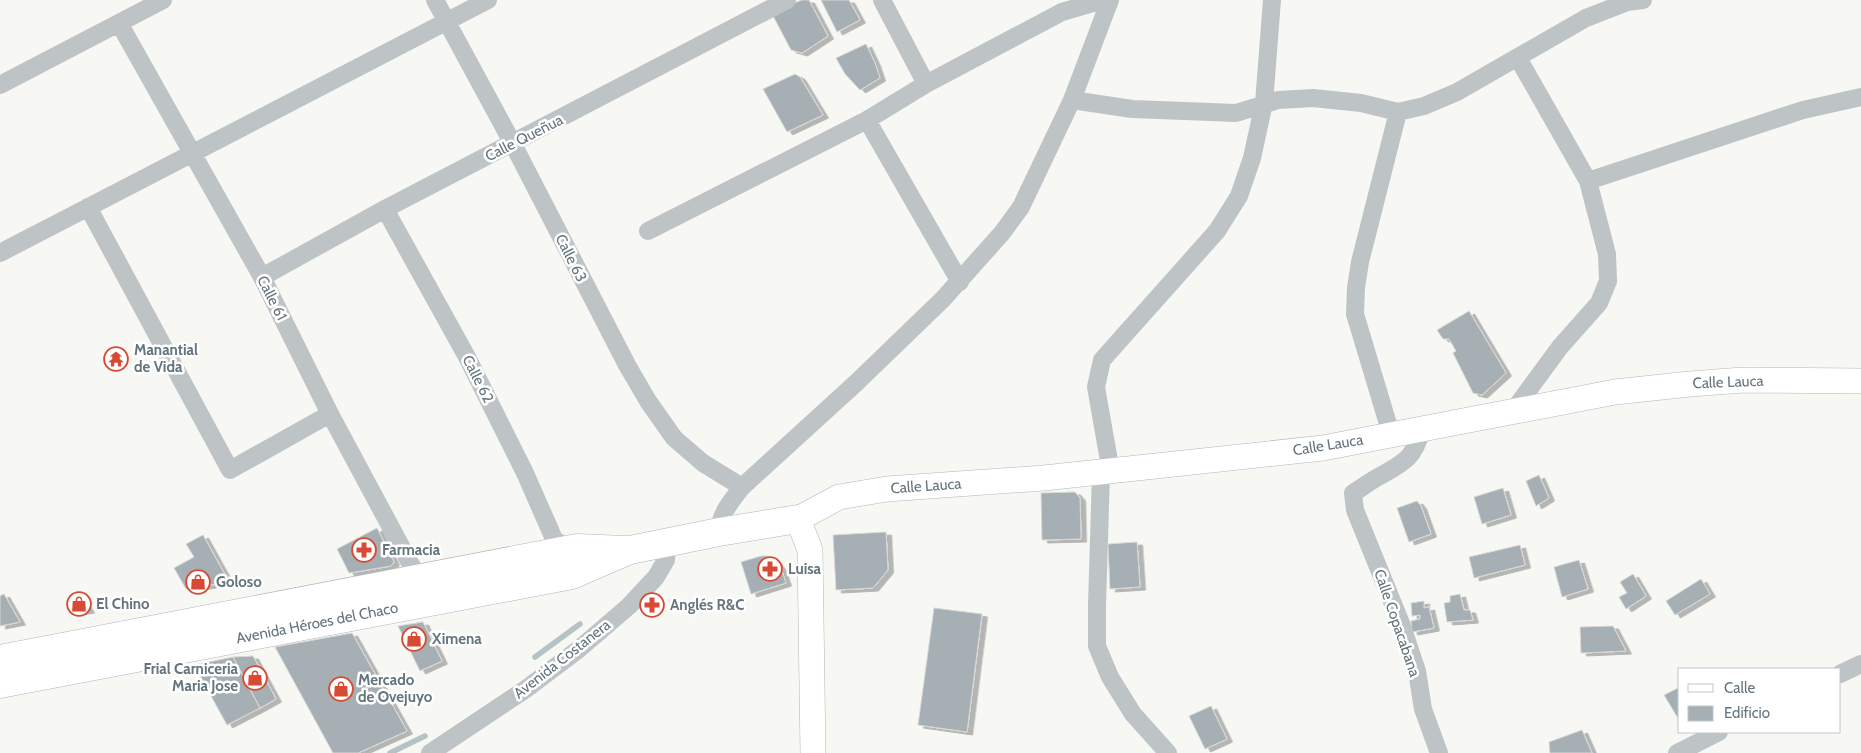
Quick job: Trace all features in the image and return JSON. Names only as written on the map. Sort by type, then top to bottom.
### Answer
[{"type":"main road","name":"Avenida Héroes del Chaco","points":[[0,659],[422,590],[719,532],[798,519]]},
{"type":"main road","name":"Avenida Héroes del Chaco","points":[[0,684],[422,590]]},
{"type":"street","points":[[0,85],[163,0]]},
{"type":"street","name":"Calle 63","points":[[435,0],[513,144],[648,402],[674,438],[703,464],[742,487]]},
{"type":"street","points":[[0,253],[488,0]]},
{"type":"street","name":"Calle Queñua","points":[[262,277],[385,209],[787,0]]},
{"type":"street","points":[[882,0],[926,84]]},
{"type":"street","points":[[648,231],[867,120],[926,84],[1062,12],[1103,0]]},
{"type":"street","points":[[719,532],[720,521],[728,505],[742,487],[856,383],[960,282],[1002,233],[1021,207],[1072,100],[1110,0]]},
{"type":"street","points":[[1168,753],[1133,714],[1110,677],[1097,646],[1097,605],[1106,472],[1104,426],[1096,387],[1102,360],[1217,231],[1239,196],[1252,158],[1264,103],[1272,0]]},
{"type":"street","points":[[1072,100],[1132,110],[1236,113],[1278,100],[1313,98],[1361,103],[1398,112],[1424,106],[1457,92],[1586,18],[1627,2],[1643,0]]},
{"type":"street","name":"Calle 61","points":[[119,23],[262,277],[330,414],[410,563],[422,590]]},
{"type":"street","points":[[1513,411],[1560,347],[1599,303],[1608,281],[1607,254],[1588,180],[1518,58]]},
{"type":"street","points":[[1588,180],[1803,110],[1861,97]]},
{"type":"street","points":[[1391,434],[1355,314],[1360,262],[1398,112]]},
{"type":"street","points":[[867,120],[960,282]]},
{"type":"street","points":[[88,207],[230,470],[330,414]]},
{"type":"street","name":"Calle 62","points":[[385,209],[467,357],[526,473],[554,539],[569,562]]},
{"type":"street","name":"Calle Lauca","points":[[798,519],[839,497],[887,489],[1106,472],[1323,448],[1615,392],[1743,380],[1861,381]]},
{"type":"street","name":"Calle Copacabana","points":[[1422,429],[1417,446],[1399,466],[1375,478],[1353,493],[1355,510],[1402,626],[1417,671],[1423,709],[1438,753]]},
{"type":"street","points":[[798,519],[810,550],[812,753]]},
{"type":"street","name":"Avenida Costanera","points":[[430,753],[526,689],[579,649],[629,606],[656,577],[666,560],[667,543]]},
{"type":"street","points":[[1841,674],[1861,664]]},
{"type":"street","points":[[1677,753],[1717,733]]},
{"type":"building","points":[[802,0],[809,0],[828,36],[802,53],[791,50],[771,12]]},
{"type":"building","points":[[821,0],[849,0],[860,20],[837,32]]},
{"type":"building","points":[[866,44],[880,78],[860,90],[845,74],[836,58]]},
{"type":"building","points":[[795,74],[800,77],[823,115],[787,132],[763,89]]},
{"type":"building","points":[[1469,311],[1506,373],[1482,395],[1473,393],[1453,353],[1456,351],[1449,339],[1443,339],[1437,330]]},
{"type":"building","points":[[1539,475],[1549,498],[1536,506],[1526,481]]},
{"type":"building","points":[[1503,488],[1511,515],[1482,524],[1474,497]]},
{"type":"building","points":[[1075,492],[1080,498],[1081,539],[1042,540],[1041,493]]},
{"type":"building","points":[[1417,501],[1421,506],[1431,534],[1409,542],[1397,508]]},
{"type":"building","points":[[377,528],[394,562],[391,566],[349,573],[337,549]]},
{"type":"building","points":[[886,532],[888,570],[873,588],[836,590],[833,535]]},
{"type":"building","points":[[203,535],[229,582],[186,589],[174,568],[194,557],[186,544]]},
{"type":"building","points":[[1137,542],[1140,587],[1110,589],[1108,544]]},
{"type":"building","points":[[1520,545],[1525,565],[1474,578],[1469,557]]},
{"type":"building","points":[[761,556],[768,556],[776,561],[781,568],[786,583],[751,594],[741,562]]},
{"type":"building","points":[[1579,560],[1588,589],[1562,597],[1554,567]]},
{"type":"building","points":[[1633,574],[1646,596],[1626,609],[1619,597],[1627,593],[1620,582]]},
{"type":"building","points":[[1701,579],[1710,594],[1675,615],[1666,601]]},
{"type":"building","name":"El Chino","points":[[78,592],[89,610],[77,612],[69,598]]},
{"type":"building","points":[[4,594],[20,622],[0,626],[0,596]]},
{"type":"building","points":[[1460,594],[1464,610],[1470,610],[1473,620],[1447,622],[1444,603],[1450,602],[1450,596]]},
{"type":"building","points":[[1424,601],[1424,608],[1429,607],[1434,628],[1412,632],[1411,621],[1420,619],[1420,615],[1412,616],[1411,603]]},
{"type":"building","points":[[934,608],[982,614],[967,732],[918,725]]},
{"type":"building","points":[[423,622],[442,661],[420,671],[398,626]]},
{"type":"building","points":[[1613,626],[1626,651],[1581,653],[1580,627]]},
{"type":"building","name":"Mercado de Ovejuyo","points":[[352,633],[407,731],[358,753],[333,753],[275,647]]},
{"type":"building","name":"Frial Carniceria Maria Jose","points":[[253,656],[276,699],[260,708],[233,657]]},
{"type":"building","points":[[233,657],[260,708],[227,725],[194,665]]},
{"type":"building","points":[[1678,688],[1678,718],[1664,695]]},
{"type":"building","points":[[1211,706],[1227,739],[1205,749],[1189,716]]},
{"type":"building","points":[[1582,730],[1592,753],[1550,753],[1549,742]]},
{"type":"waterway","points":[[535,657],[580,624]]},
{"type":"waterway","points":[[390,753],[425,736]]},
{"type":"place","name":"Manantial de Vida","points":[[116,359]]},
{"type":"place","name":"Farmacia","points":[[364,550]]},
{"type":"place","name":"Luisa","points":[[770,569]]},
{"type":"place","name":"Goloso","points":[[198,582]]},
{"type":"place","name":"El Chino","points":[[79,604]]},
{"type":"place","name":"Anglés R&C","points":[[652,605]]},
{"type":"place","name":"Ximena","points":[[414,639]]},
{"type":"place","name":"Frial Carniceria Maria Jose","points":[[255,678]]},
{"type":"place","name":"Mercado de Ovejuyo","points":[[341,689]]}]
